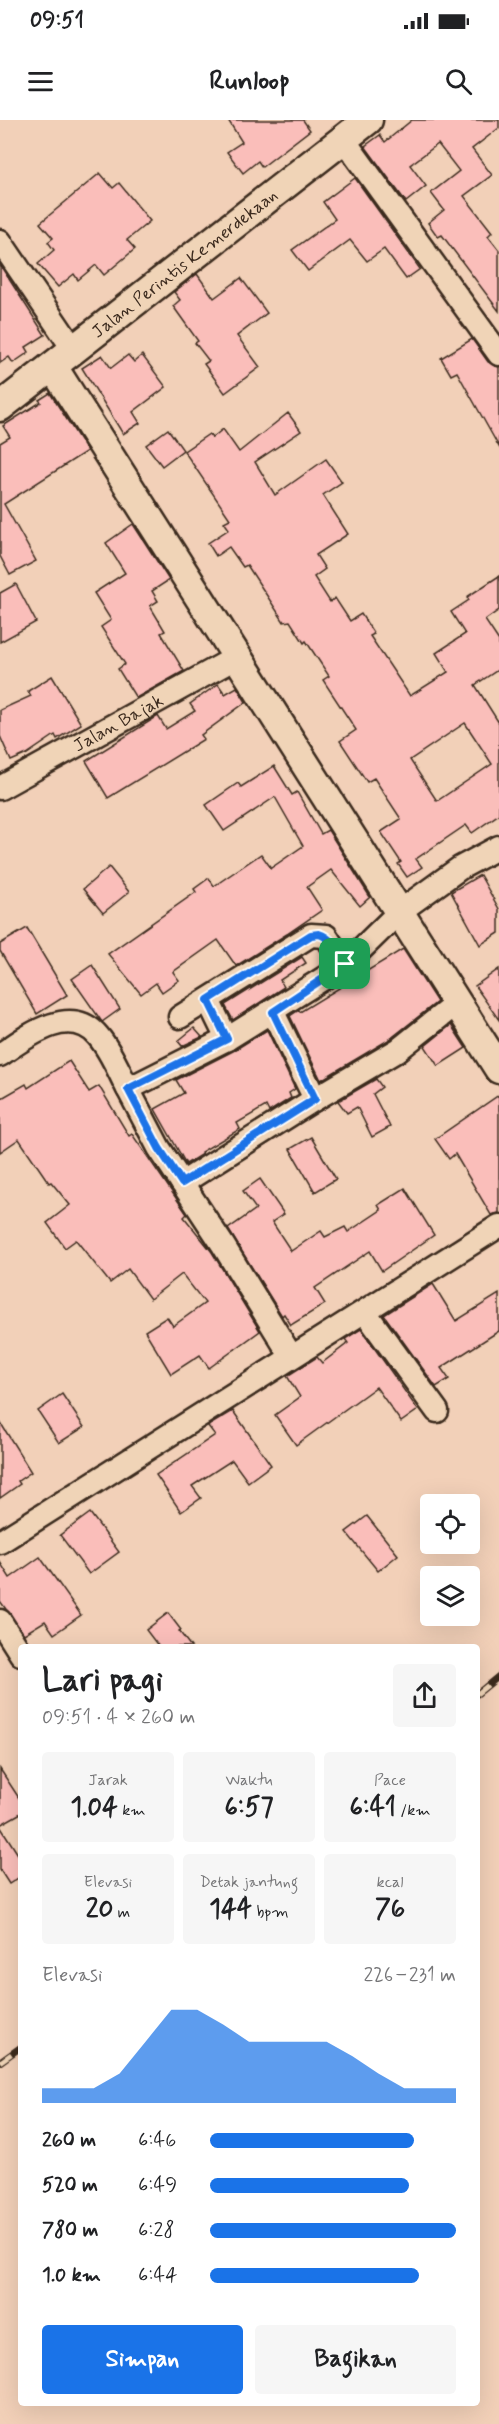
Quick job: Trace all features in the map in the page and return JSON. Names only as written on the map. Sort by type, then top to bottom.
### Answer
[{"type":"street","name":"Jalan Perintis Kemerdekaan","points":[[0,407],[368,120]]},
{"type":"street","points":[[344,140],[499,354]]},
{"type":"street","points":[[0,242],[63,359],[237,657],[499,1070]]},
{"type":"street","name":"Jalan Bajak","points":[[0,788],[237,657]]},
{"type":"street","points":[[128,1089],[227,1039],[273,1012],[345,964],[399,912],[460,868],[499,847]]},
{"type":"street","points":[[180,1017],[311,935],[326,936],[345,964]]},
{"type":"street","points":[[208,1000],[227,1039]]},
{"type":"street","points":[[182,1183],[398,1050],[457,1003]]},
{"type":"street","points":[[273,1012],[315,1099]]},
{"type":"street","points":[[0,1055],[34,1032],[57,1023],[72,1022],[89,1027],[100,1037],[159,1148],[291,1356]]},
{"type":"street","points":[[0,1542],[499,1226]]},
{"type":"street","points":[[365,1312],[437,1411]]},
{"type":"street","points":[[0,1620],[18,1649]]},
{"type":"building","points":[[228,120],[303,120],[310,130],[262,167],[258,161],[243,173],[227,152],[242,142]]},
{"type":"building","points":[[412,120],[499,120],[499,128],[472,149],[492,175],[464,196],[492,232],[488,236],[499,250],[499,311],[442,235],[438,237],[428,223],[444,210],[431,193],[459,171],[438,144],[410,165],[426,186],[406,202],[365,146],[380,135],[385,142]]},
{"type":"building","points":[[100,173],[113,188],[119,183],[150,221],[127,240],[135,249],[104,275],[96,265],[78,280],[74,274],[58,287],[38,264],[54,250],[48,242],[53,238],[40,223]]},
{"type":"building","points":[[355,178],[420,269],[406,279],[384,249],[367,261],[350,240],[308,271],[292,250],[335,219],[323,202]]},
{"type":"building","points":[[0,265],[45,335],[26,347],[29,352],[13,363],[9,357],[0,363]]},
{"type":"building","points":[[197,274],[214,298],[241,278],[267,313],[237,336],[260,367],[225,393],[204,364],[209,361],[195,343],[198,341],[173,306],[180,300],[174,292]]},
{"type":"building","points":[[472,339],[488,362],[499,367],[499,447],[457,372],[451,375],[441,358]]},
{"type":"building","points":[[102,355],[111,368],[128,355],[134,362],[142,355],[166,387],[133,412],[140,423],[123,434],[82,368]]},
{"type":"building","points":[[50,393],[87,451],[4,504],[36,561],[10,575],[0,556],[0,443],[10,437],[3,426],[41,402],[39,400]]},
{"type":"building","points":[[288,413],[301,431],[255,462],[275,495],[326,459],[342,482],[323,495],[348,534],[316,555],[325,569],[314,577],[330,602],[335,598],[350,621],[361,614],[374,634],[370,636],[410,696],[448,672],[436,653],[465,634],[451,612],[469,600],[467,597],[499,576],[499,610],[485,620],[499,641],[499,669],[475,685],[499,723],[499,814],[472,833],[466,825],[416,859],[422,867],[407,877],[398,864],[401,862],[381,832],[401,819],[374,778],[367,782],[340,741],[356,730],[323,680],[329,676],[290,621],[284,622],[247,565],[243,567],[229,547],[216,556],[208,543],[229,529],[224,522],[230,519],[184,451],[209,434],[212,438],[223,429],[239,452]],"holes":[[[465,723],[492,764],[437,801],[410,760]]]},
{"type":"building","points":[[168,429],[183,450],[162,466],[146,445]]},
{"type":"building","points":[[133,524],[169,580],[152,591],[158,601],[150,606],[165,631],[161,633],[184,671],[136,698],[118,669],[125,664],[101,627],[111,620],[94,593],[125,573],[106,543]]},
{"type":"building","points":[[16,584],[36,622],[0,642],[0,593]]},
{"type":"building","points":[[52,676],[81,724],[57,739],[55,735],[27,754],[11,761],[0,736],[0,710],[31,696],[28,691]]},
{"type":"building","points":[[218,684],[225,694],[237,687],[246,702],[201,735],[204,739],[108,798],[86,761],[158,716],[166,729],[195,711],[190,704]]},
{"type":"building","points":[[274,766],[292,795],[297,792],[321,834],[328,830],[370,897],[360,906],[331,870],[307,887],[322,910],[287,934],[236,966],[218,940],[173,972],[179,980],[162,992],[156,983],[141,994],[108,954],[196,892],[194,889],[209,878],[214,886],[261,854],[271,868],[303,846],[275,797],[224,831],[206,805],[238,783],[241,787]]},
{"type":"building","points":[[109,867],[129,892],[103,913],[83,889]]},
{"type":"building","points":[[480,875],[499,909],[499,933],[480,945],[451,892]]},
{"type":"building","points":[[27,928],[67,995],[37,1014],[0,951],[0,944]]},
{"type":"building","points":[[403,949],[437,1002],[390,1039],[321,1080],[290,1016]]},
{"type":"building","points":[[302,957],[306,963],[280,980],[284,987],[233,1020],[225,1005]]},
{"type":"building","points":[[92,965],[120,1009],[102,1022],[72,979]]},
{"type":"building","points":[[499,969],[499,1020],[475,986]]},
{"type":"building","points":[[451,1025],[466,1048],[438,1066],[425,1046]]},
{"type":"building","points":[[194,1028],[202,1037],[182,1046],[178,1041]]},
{"type":"building","points":[[267,1030],[295,1089],[289,1093],[291,1098],[269,1112],[266,1106],[237,1123],[240,1129],[201,1152],[202,1154],[186,1164],[155,1109],[184,1093],[176,1080],[233,1051]]},
{"type":"building","points":[[69,1061],[89,1092],[99,1086],[129,1136],[132,1134],[187,1214],[184,1217],[212,1252],[260,1331],[209,1368],[200,1355],[171,1374],[145,1331],[167,1317],[173,1326],[205,1303],[182,1274],[150,1299],[128,1269],[110,1283],[76,1240],[65,1248],[47,1223],[70,1205],[51,1182],[49,1183],[19,1139],[0,1152],[0,1099],[26,1084],[28,1088]]},
{"type":"building","points":[[376,1079],[382,1087],[373,1094],[390,1127],[372,1137],[357,1107],[347,1113],[338,1101]]},
{"type":"building","points":[[499,1095],[499,1213],[491,1215],[455,1154],[449,1159],[435,1139]]},
{"type":"building","points":[[311,1137],[336,1179],[315,1192],[290,1149]]},
{"type":"building","points":[[260,1179],[284,1214],[272,1222],[291,1251],[321,1231],[325,1237],[345,1227],[348,1232],[381,1210],[378,1205],[405,1188],[434,1235],[382,1271],[370,1251],[315,1288],[325,1304],[291,1325],[284,1314],[282,1316],[228,1229],[256,1209],[243,1191]]},
{"type":"building","points":[[433,1284],[456,1321],[499,1294],[499,1331],[441,1368],[449,1379],[436,1387],[384,1315]]},
{"type":"building","points":[[361,1329],[418,1410],[401,1422],[376,1387],[296,1445],[275,1415],[300,1397],[287,1376],[317,1357],[322,1363],[348,1343],[345,1339]]},
{"type":"building","points":[[62,1394],[84,1427],[59,1443],[38,1411]]},
{"type":"building","points":[[233,1411],[271,1465],[248,1482],[232,1460],[192,1486],[201,1498],[181,1512],[156,1475],[215,1435],[208,1426]]},
{"type":"building","points":[[0,1422],[31,1472],[18,1481],[20,1484],[0,1498]]},
{"type":"building","points":[[90,1513],[119,1552],[89,1574],[60,1535]]},
{"type":"building","points":[[367,1516],[398,1555],[378,1571],[346,1532]]},
{"type":"building","points":[[40,1557],[81,1615],[54,1634],[45,1621],[24,1634],[0,1601],[0,1562],[10,1578]]},
{"type":"building","points":[[168,1613],[189,1644],[157,1644],[146,1630]]},
{"type":"building","points":[[0,1769],[18,1796],[18,1815],[0,1825]]},
{"type":"building","points":[[0,1826],[18,1854],[18,1878],[9,1884],[0,1870]]},
{"type":"railway","points":[[480,1692],[499,1676]]},
{"type":"railway","points":[[0,2062],[18,2049]]},
{"type":"route","points":[[311,935],[326,936],[345,964],[273,1012],[315,1099],[182,1183],[159,1148],[128,1089],[227,1039],[208,1000],[311,935]]}]
